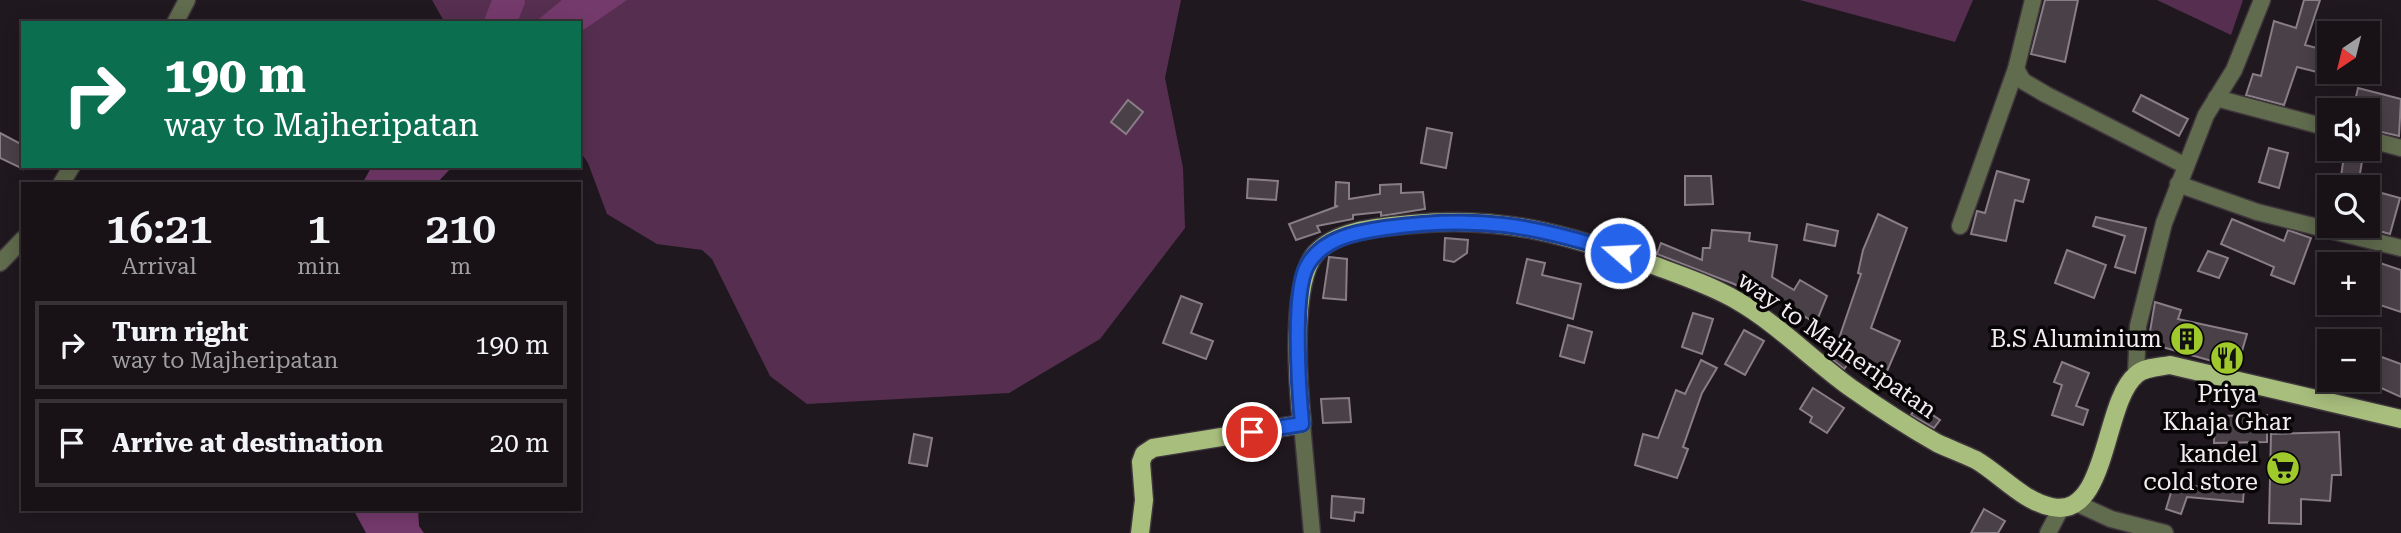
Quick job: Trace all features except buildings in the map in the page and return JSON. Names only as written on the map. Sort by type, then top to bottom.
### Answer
[{"type":"main road","name":"way to Majheripatan","points":[[1302,424],[1298,365],[1303,277],[1317,252],[1334,241],[1359,231],[1472,220],[1564,234],[1684,277],[1734,299],[1767,320],[1853,389],[1916,431],[1976,460],[2034,499],[2068,506]]},
{"type":"main road","points":[[2068,506],[2092,485],[2114,413],[2136,375],[2170,365],[2401,419]]},
{"type":"main road","points":[[1140,533],[1144,500],[1141,462],[1144,454],[1153,447],[1302,424]]},
{"type":"street","points":[[176,21],[187,0]]},
{"type":"street","points":[[1961,226],[2016,69],[2033,0]]},
{"type":"street","points":[[2136,375],[2142,308],[2164,223],[2206,115],[2234,70],[2262,0]]},
{"type":"street","points":[[2016,69],[2023,81],[2045,94],[2186,166]]},
{"type":"street","points":[[2217,97],[2317,125]]},
{"type":"street","points":[[2380,142],[2401,148]]},
{"type":"street","points":[[2178,184],[2257,212],[2401,248]]},
{"type":"street","points":[[0,263],[21,241]]},
{"type":"street","points":[[1302,424],[1312,533]]},
{"type":"street","points":[[2048,533],[2068,506],[2113,526],[2165,533]]},
{"type":"shaded area","points":[[432,0],[1181,0],[1165,78],[1183,168],[1185,228],[1100,339],[1009,393],[807,404],[770,376],[712,259],[702,250],[657,244],[607,214],[588,163],[581,153],[581,21],[444,21]]},
{"type":"shaded area","points":[[562,0],[627,0],[581,32],[581,21],[536,21]]},
{"type":"shaded area","points":[[1800,0],[1973,0],[1955,42]]},
{"type":"shaded area","points":[[2157,0],[2243,0],[2231,35]]},
{"type":"shaded area","points":[[371,168],[451,168],[438,182],[363,182]]},
{"type":"shaded area","points":[[354,511],[418,511],[419,526],[424,533],[366,533]]},
{"type":"waterway","points":[[501,21],[509,0]]},
{"type":"place","name":"B.S Aluminium","points":[[2187,339]]},
{"type":"place","name":"Priya Khaja Ghar","points":[[2227,358]]},
{"type":"place","name":"kandel cold store","points":[[2283,468]]},
{"type":"route","points":[[1252,432],[1302,424],[1298,365],[1303,277],[1307,265],[1317,252],[1334,241],[1359,231],[1439,221],[1472,220],[1564,234],[1620,253]]}]
